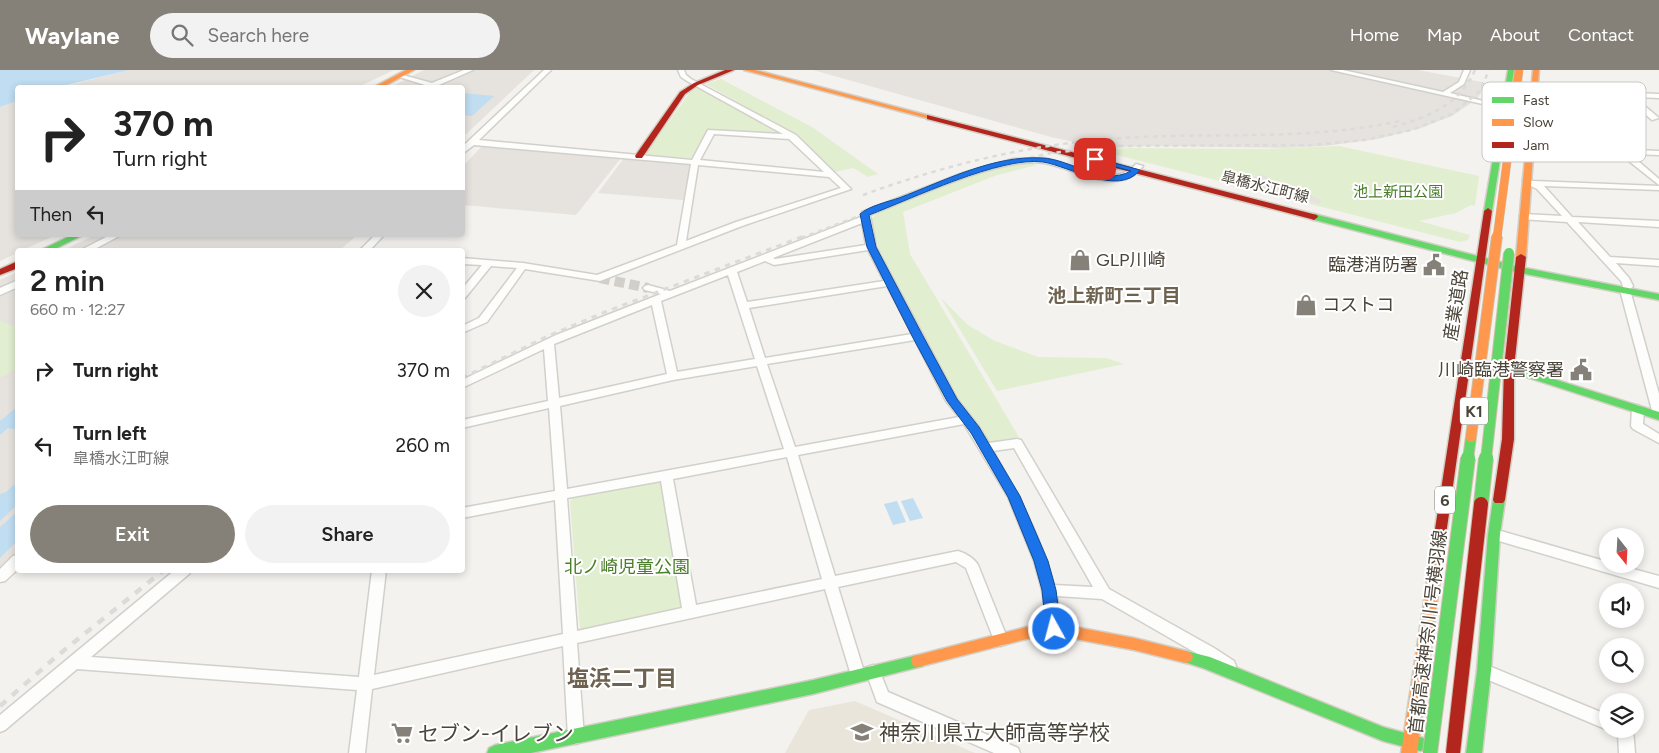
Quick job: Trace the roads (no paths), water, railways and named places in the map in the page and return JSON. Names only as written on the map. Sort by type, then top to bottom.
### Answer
[{"type":"main road","points":[[381,85],[411,70]]},
{"type":"main road","points":[[639,156],[682,93],[696,84],[731,70]]},
{"type":"main road","name":"皐橋水江町線","points":[[747,70],[1138,168]]},
{"type":"main road","name":"皐橋水江町線","points":[[762,70],[1520,268],[1626,288],[1659,297]]},
{"type":"main road","name":"産業道路","points":[[1409,753],[1496,162]]},
{"type":"main road","name":"首都高速神奈川1号横羽線","points":[[1430,753],[1507,162]]},
{"type":"main road","points":[[1474,753],[1484,671],[1494,534],[1508,439],[1510,368],[1520,268],[1518,217],[1522,162]]},
{"type":"main road","points":[[1518,217],[1529,181],[1529,162]]},
{"type":"main road","points":[[50,248],[74,237]]},
{"type":"main road","name":"K1","points":[[1452,753],[1510,237]]},
{"type":"main road","points":[[0,272],[15,265]]},
{"type":"main road","name":"皐橋水江町線","points":[[1626,288],[1659,291]]},
{"type":"main road","points":[[1510,368],[1659,415]]},
{"type":"main road","points":[[495,753],[813,687],[1042,629],[1054,629],[1134,644],[1205,662],[1384,734],[1452,753]]},
{"type":"street","points":[[432,85],[470,70]]},
{"type":"street","points":[[465,149],[548,70]]},
{"type":"street","points":[[465,261],[523,266],[598,278],[739,224],[847,189],[793,138],[696,84],[683,76],[682,70]]},
{"type":"street","points":[[1334,70],[1482,102]]},
{"type":"street","points":[[1444,94],[1462,83],[1467,70]]},
{"type":"street","points":[[399,76],[426,85]]},
{"type":"street","points":[[1646,96],[1659,96]]},
{"type":"street","points":[[1646,111],[1654,118]]},
{"type":"street","points":[[680,246],[695,162],[712,132],[793,138]]},
{"type":"street","points":[[472,142],[834,175]]},
{"type":"street","points":[[1646,152],[1659,153]]},
{"type":"street","points":[[1054,629],[1049,590],[1041,561],[1014,496],[986,448],[952,401],[872,247],[864,214],[966,175],[1013,161],[1044,160],[1100,178],[1124,177],[1133,173],[1138,168]]},
{"type":"street","points":[[1635,162],[1659,183]]},
{"type":"street","points":[[1529,181],[1659,188]]},
{"type":"street","points":[[1529,181],[1540,187],[1626,280],[1626,288],[1659,415]]},
{"type":"street","points":[[1518,217],[1659,224]]},
{"type":"street","points":[[465,384],[549,343],[731,269],[866,218]]},
{"type":"street","points":[[90,248],[113,237]]},
{"type":"street","points":[[367,248],[378,237]]},
{"type":"street","points":[[765,257],[774,262],[872,247]]},
{"type":"street","points":[[1609,260],[1659,263]]},
{"type":"street","points":[[465,292],[488,264]]},
{"type":"street","points":[[465,329],[483,320],[523,266]]},
{"type":"street","points":[[731,269],[791,452],[830,583],[866,674],[882,697],[1012,753]]},
{"type":"street","points":[[742,306],[890,283]]},
{"type":"street","points":[[0,292],[15,284]]},
{"type":"street","points":[[648,288],[670,294]]},
{"type":"street","points":[[656,300],[673,376]]},
{"type":"street","points":[[465,423],[673,376],[918,336]]},
{"type":"street","points":[[549,343],[571,639],[576,737]]},
{"type":"street","points":[[1647,372],[1659,374]]},
{"type":"street","points":[[1638,409],[1637,426],[1659,439]]},
{"type":"street","points":[[465,512],[966,420]]},
{"type":"street","points":[[986,448],[1016,443],[1104,593]]},
{"type":"street","points":[[666,474],[690,612]]},
{"type":"street","points":[[1494,534],[1659,582]]},
{"type":"street","points":[[74,662],[365,684],[690,612],[958,556],[971,565],[1001,640]]},
{"type":"street","points":[[0,577],[15,563]]},
{"type":"street","points":[[0,725],[180,573]]},
{"type":"street","points":[[357,753],[379,573]]},
{"type":"street","points":[[1049,590],[1104,593],[1208,652],[1245,678]]},
{"type":"street","points":[[1484,671],[1599,719]]},
{"type":"street","points":[[1626,738],[1627,753]]},
{"type":"water","points":[[0,70],[129,70],[67,85],[15,85],[15,102],[0,107]]},
{"type":"water","points":[[465,93],[494,96],[472,116],[465,115]]},
{"type":"water","points":[[15,409],[15,430],[8,428],[0,435],[0,421]]},
{"type":"water","points":[[15,484],[15,507],[0,521],[0,494],[6,492]]},
{"type":"water","points":[[913,498],[923,518],[910,521],[901,501]]},
{"type":"water","points":[[897,501],[906,522],[893,525],[884,504]]},
{"type":"water","points":[[15,514],[15,543],[0,558],[0,527]]},
{"type":"tunnel","points":[[600,278],[648,288]]},
{"type":"railway","points":[[1393,127],[1418,119],[1442,108],[1461,92],[1475,70]]},
{"type":"railway","points":[[1484,82],[1489,70]]},
{"type":"railway","points":[[801,238],[985,168],[1051,153],[1119,146],[1311,145],[1364,140],[1412,130],[1452,114],[1480,91],[1482,86]]},
{"type":"railway","points":[[863,195],[965,163],[1034,148],[1069,143],[1140,137],[1270,135],[1335,131],[1400,121]]},
{"type":"railway","points":[[465,377],[548,336],[605,312],[804,236]]},
{"type":"railway","points":[[0,706],[57,656],[160,573]]},
{"type":"place","name":"GLP川崎","points":[[1080,260]]},
{"type":"place","name":"臨港消防署","points":[[1434,265]]},
{"type":"place","name":"コストコ","points":[[1306,305]]},
{"type":"place","name":"川崎臨港警察署","points":[[1581,370]]},
{"type":"place","name":"神奈川県立大師高等学校","points":[[862,732]]},
{"type":"place","name":"セブン-イレブン","points":[[402,733]]},
{"type":"district","name":"池上新町三丁目","points":[[1114,295]]},
{"type":"district","name":"塩浜二丁目","points":[[622,678]]},
{"type":"park label","name":"池上新田公園","points":[[1398,192]]},
{"type":"park label","name":"北ノ崎児童公園","points":[[627,567]]}]
